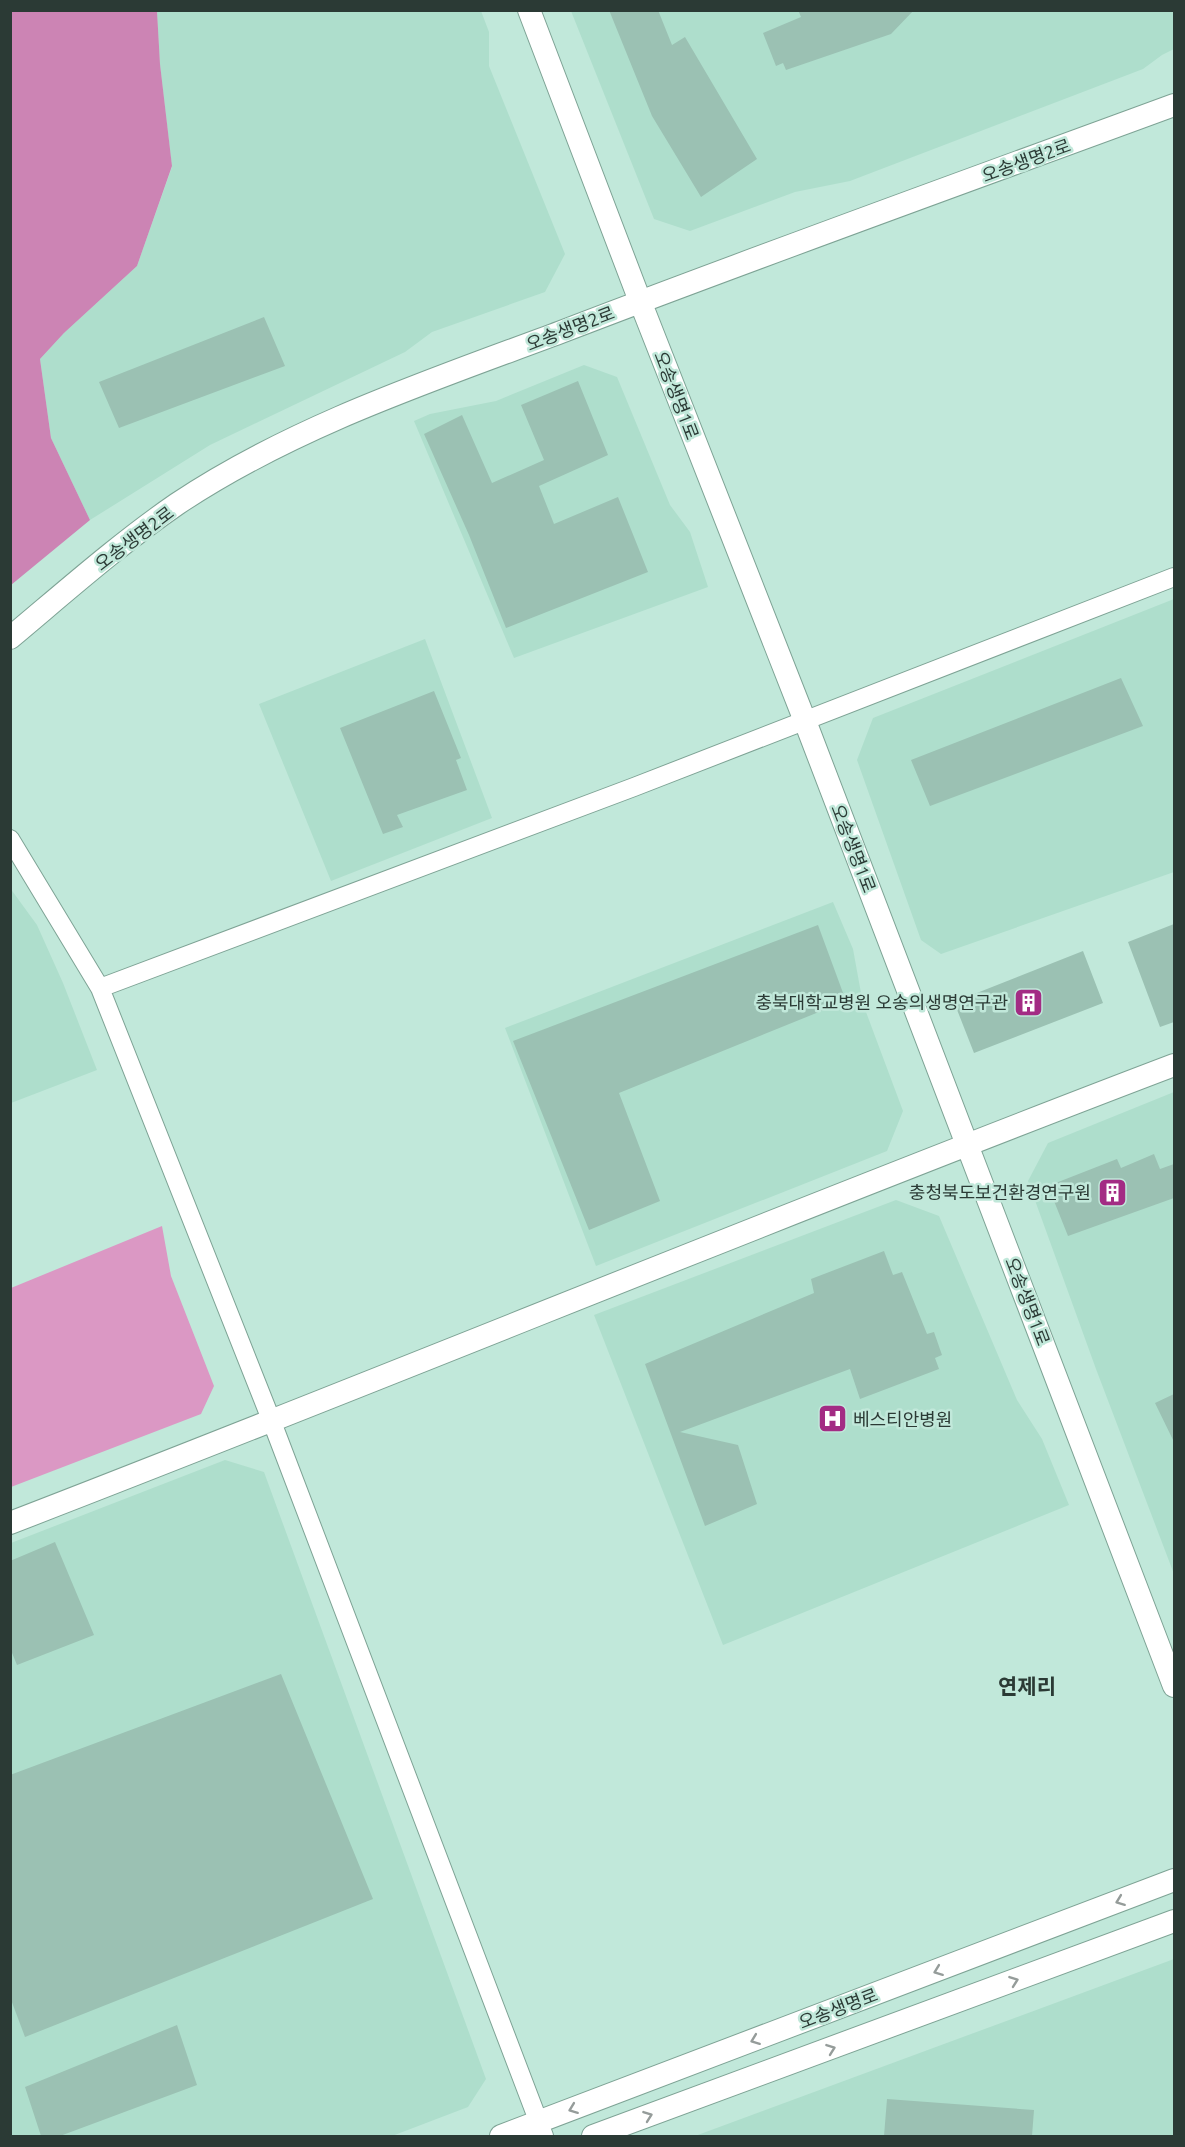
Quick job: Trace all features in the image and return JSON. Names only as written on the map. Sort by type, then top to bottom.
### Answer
[{"type":"street","name":"오송생명1로","points":[[529,10],[640,302],[805,721],[1174,1686]]},
{"type":"street","name":"오송생명2로","points":[[10,638],[101,562],[178,504],[296,438],[365,406],[1174,105]]},
{"type":"street","points":[[100,988],[634,787],[1174,577]]},
{"type":"street","points":[[10,839],[100,988],[272,1422],[541,2129]]},
{"type":"street","points":[[10,1523],[272,1422],[967,1144],[1174,1065]]},
{"type":"street","name":"오송생명로","points":[[501,2136],[541,2129],[1174,1880]]},
{"type":"street","name":"오송생명로","points":[[593,2136],[1174,1922]]},
{"type":"shaded area","points":[[11,10],[157,11],[160,64],[172,166],[137,266],[64,333],[40,359],[51,438],[90,520],[11,585]]},
{"type":"shaded area","points":[[157,11],[481,11],[489,32],[489,66],[565,254],[545,292],[432,332],[405,352],[210,445],[90,520],[51,438],[40,359],[64,333],[137,266],[172,167],[160,64]]},
{"type":"shaded area","points":[[571,11],[1174,11],[1174,49],[1143,69],[850,181],[795,192],[690,231],[654,219]]},
{"type":"shaded area","points":[[584,365],[617,377],[670,505],[690,532],[708,587],[514,658],[414,421],[430,414],[496,401]]},
{"type":"shaded area","points":[[1174,599],[1174,872],[941,954],[921,940],[857,760],[873,718]]},
{"type":"shaded area","points":[[425,639],[492,818],[331,881],[259,704]]},
{"type":"shaded area","points":[[10,888],[37,925],[63,983],[97,1070],[11,1103]]},
{"type":"shaded area","points":[[833,902],[853,949],[863,1004],[903,1111],[887,1151],[596,1266],[505,1028]]},
{"type":"shaded area","points":[[1174,1092],[1174,1574],[1028,1181],[1048,1143]]},
{"type":"shaded area","name":"베스티안병원","points":[[896,1200],[939,1216],[1017,1400],[1042,1439],[1069,1505],[723,1645],[594,1315]]},
{"type":"shaded area","points":[[162,1226],[171,1276],[214,1386],[201,1414],[11,1487],[11,1288]]},
{"type":"shaded area","points":[[225,1460],[264,1472],[486,2079],[468,2107],[392,2136],[11,2136],[11,1543]]},
{"type":"shaded area","points":[[1174,1959],[1174,2136],[695,2136]]},
{"type":"building","points":[[609,10],[658,10],[672,45],[685,37],[757,159],[701,197],[652,116]]},
{"type":"building","points":[[798,10],[914,10],[891,34],[786,70],[783,63],[776,66],[763,33],[801,17]]},
{"type":"building","points":[[264,317],[285,366],[119,428],[99,382]]},
{"type":"building","points":[[578,381],[608,455],[539,486],[554,524],[618,497],[648,572],[506,628],[469,535],[424,434],[462,415],[492,483],[544,460],[521,405]]},
{"type":"building","points":[[1121,678],[1143,726],[930,806],[911,760]]},
{"type":"building","points":[[434,691],[461,758],[456,760],[467,790],[397,815],[403,827],[383,834],[340,728]]},
{"type":"building","points":[[1174,924],[1174,1022],[1160,1027],[1128,942]]},
{"type":"building","points":[[818,925],[846,1001],[619,1093],[660,1201],[589,1230],[513,1041]]},
{"type":"building","name":"충북대학교병원 오송의생명연구관","points":[[1083,951],[1103,1003],[974,1053],[954,1002]]},
{"type":"building","name":"충청북도보건환경연구원","points":[[1154,1154],[1160,1169],[1174,1164],[1174,1198],[1068,1236],[1048,1186],[1117,1159],[1121,1168]]},
{"type":"building","points":[[884,1251],[893,1275],[902,1272],[927,1334],[934,1332],[942,1355],[935,1358],[939,1369],[860,1399],[850,1369],[680,1432],[738,1445],[757,1504],[705,1526],[645,1364],[814,1293],[811,1279]]},
{"type":"building","points":[[1174,1394],[1174,1442],[1155,1403]]},
{"type":"building","points":[[55,1542],[94,1635],[17,1665],[10,1648],[10,1561]]},
{"type":"building","points":[[281,1674],[373,1899],[25,2037],[10,1997],[10,1775]]},
{"type":"building","points":[[177,2025],[197,2085],[60,2136],[41,2136],[25,2087]]},
{"type":"building","points":[[887,2099],[1034,2110],[1032,2136],[884,2136]]},
{"type":"place","name":"충북대학교병원 오송의생명연구관","points":[[1029,1002]]},
{"type":"place","name":"충청북도보건환경연구원","points":[[1112,1192]]},
{"type":"place","name":"베스티안병원","points":[[832,1419]]},
{"type":"district","name":"연제리","points":[[1027,1686]]}]
